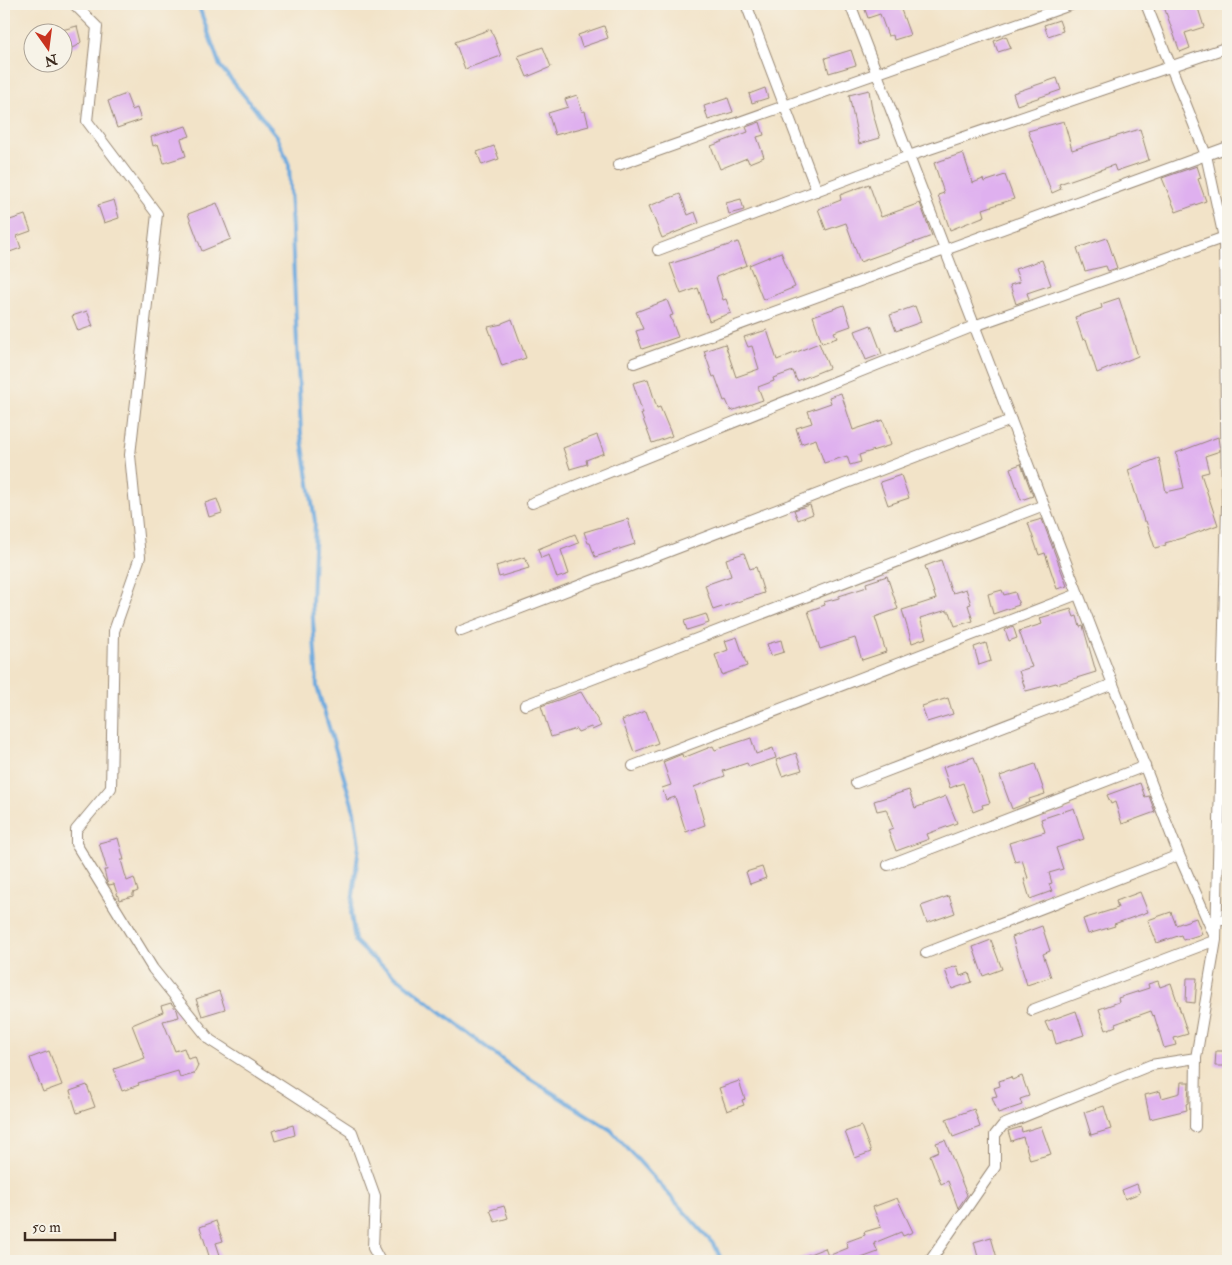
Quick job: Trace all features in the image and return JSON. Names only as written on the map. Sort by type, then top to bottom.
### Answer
[{"type":"street","points":[[74,4],[97,27],[87,121],[157,214],[130,455],[140,557],[114,631],[111,788],[76,830],[76,844],[153,969],[210,1040],[352,1132],[376,1196],[373,1248],[380,1261]]},
{"type":"street","points":[[746,4],[817,191]]},
{"type":"street","points":[[850,4],[1179,855],[1216,940]]},
{"type":"street","points":[[618,165],[1073,4]]},
{"type":"street","points":[[1146,4],[1206,155],[1227,240],[1228,508],[1224,821],[1216,940],[1196,1058],[1195,1127]]},
{"type":"street","points":[[658,250],[909,156],[1228,47]]},
{"type":"street","points":[[634,363],[1228,147]]},
{"type":"street","points":[[532,503],[974,326],[1227,240]]},
{"type":"street","points":[[461,631],[1011,420]]},
{"type":"street","points":[[525,705],[1044,505]]},
{"type":"street","points":[[633,766],[1078,594]]},
{"type":"street","points":[[856,783],[1113,684]]},
{"type":"street","points":[[888,865],[1145,766]]},
{"type":"street","points":[[926,953],[1179,855]]},
{"type":"street","points":[[1216,920],[1228,920]]},
{"type":"street","points":[[1032,1010],[1216,940]]},
{"type":"street","points":[[930,1261],[995,1167],[995,1135],[1003,1125],[1152,1065],[1196,1058]]},
{"type":"building","points":[[863,4],[899,4],[910,35],[894,40],[893,35],[888,36],[880,14],[868,18]]},
{"type":"building","points":[[1163,4],[1182,4],[1184,9],[1197,5],[1204,27],[1185,33],[1190,48],[1180,52]]},
{"type":"building","points":[[1059,20],[1063,31],[1048,36],[1044,25]]},
{"type":"building","points":[[77,26],[81,42],[72,48],[72,27]]},
{"type":"building","points":[[604,26],[608,38],[582,47],[578,35]]},
{"type":"building","points":[[491,29],[501,56],[465,69],[455,42]]},
{"type":"building","points":[[1006,36],[1011,48],[998,52],[994,41]]},
{"type":"building","points":[[543,47],[551,67],[527,77],[518,56]]},
{"type":"building","points":[[851,50],[856,65],[829,73],[825,58]]},
{"type":"building","points":[[1057,78],[1061,90],[1017,105],[1013,93]]},
{"type":"building","points":[[765,88],[768,98],[752,103],[749,94]]},
{"type":"building","points":[[869,90],[872,110],[880,138],[859,144],[849,95]]},
{"type":"building","points":[[126,94],[132,110],[137,108],[141,120],[117,128],[108,101]]},
{"type":"building","points":[[577,95],[582,112],[585,111],[589,126],[555,135],[548,113],[568,107],[565,99]]},
{"type":"building","points":[[728,98],[733,112],[708,120],[704,106]]},
{"type":"building","points":[[1064,121],[1072,150],[1140,129],[1149,160],[1116,171],[1114,165],[1059,184],[1061,189],[1052,193],[1028,131]]},
{"type":"building","points":[[760,122],[764,135],[757,137],[764,157],[749,163],[747,158],[720,169],[711,146],[748,132],[746,127]]},
{"type":"building","points":[[186,126],[190,136],[181,139],[186,156],[164,163],[158,144],[153,146],[151,137]]},
{"type":"building","points":[[494,146],[499,159],[482,165],[477,152]]},
{"type":"building","points":[[963,153],[973,183],[983,179],[984,182],[1005,175],[1014,199],[983,209],[985,216],[950,230],[938,195],[944,193],[934,163]]},
{"type":"building","points":[[1197,166],[1201,178],[1198,179],[1206,201],[1176,212],[1162,178]]},
{"type":"building","points":[[869,184],[881,217],[920,203],[932,236],[860,262],[846,223],[826,230],[818,209],[841,200],[840,195]]},
{"type":"building","points":[[680,194],[688,215],[695,212],[699,223],[662,238],[649,206]]},
{"type":"building","points":[[741,199],[744,210],[729,214],[726,203]]},
{"type":"building","points":[[114,200],[119,218],[104,223],[98,205]]},
{"type":"building","points":[[217,203],[231,239],[202,251],[188,214]]},
{"type":"building","points":[[25,215],[31,231],[17,236],[21,248],[4,254],[4,222]]},
{"type":"building","points":[[1107,238],[1117,268],[1108,271],[1106,266],[1085,271],[1077,248]]},
{"type":"building","points":[[738,242],[747,265],[716,277],[723,300],[726,299],[731,313],[709,321],[698,288],[681,294],[670,264]]},
{"type":"building","points":[[781,252],[795,287],[763,300],[749,265]]},
{"type":"building","points":[[1042,260],[1051,285],[1027,293],[1029,299],[1016,304],[1010,285],[1020,282],[1015,269]]},
{"type":"building","points":[[1119,298],[1138,356],[1097,373],[1086,339],[1083,340],[1075,317],[1102,308],[1101,304]]},
{"type":"building","points":[[667,300],[673,315],[670,316],[678,337],[642,349],[636,331],[643,329],[636,312]]},
{"type":"building","points":[[844,305],[851,326],[834,332],[837,338],[822,343],[813,316]]},
{"type":"building","points":[[915,306],[921,322],[896,331],[890,315]]},
{"type":"building","points":[[87,311],[93,326],[78,331],[72,316]]},
{"type":"building","points":[[512,319],[526,358],[502,366],[488,327],[502,324]]},
{"type":"building","points":[[871,325],[882,354],[866,360],[855,331]]},
{"type":"building","points":[[767,330],[777,360],[819,343],[829,368],[797,381],[793,371],[773,378],[774,381],[758,387],[763,400],[731,411],[726,400],[724,401],[715,376],[713,377],[704,351],[725,344],[736,377],[759,369],[752,346],[748,347],[744,337]]},
{"type":"building","points":[[648,379],[657,408],[660,407],[672,436],[652,443],[641,414],[643,414],[633,383]]},
{"type":"building","points":[[841,393],[853,430],[883,420],[891,445],[859,455],[861,462],[850,465],[847,456],[824,463],[816,439],[801,444],[796,428],[812,423],[808,411],[831,403],[829,397]]},
{"type":"building","points":[[597,435],[604,453],[586,460],[587,464],[570,469],[563,448]]},
{"type":"building","points":[[1218,437],[1220,451],[1205,456],[1209,472],[1201,474],[1218,525],[1155,548],[1146,521],[1144,521],[1128,470],[1159,458],[1166,492],[1184,488],[1176,453]]},
{"type":"building","points":[[1021,464],[1033,496],[1021,500],[1010,468]]},
{"type":"building","points":[[901,475],[909,498],[888,505],[880,482]]},
{"type":"building","points":[[217,499],[222,513],[209,517],[205,503]]},
{"type":"building","points":[[810,505],[813,514],[798,520],[794,510]]},
{"type":"building","points":[[628,519],[635,544],[595,557],[584,532]]},
{"type":"building","points":[[1042,519],[1067,586],[1057,589],[1045,553],[1039,555],[1028,523]]},
{"type":"building","points":[[575,534],[579,543],[561,550],[569,574],[557,578],[549,555],[541,558],[538,549]]},
{"type":"building","points":[[744,553],[750,569],[756,567],[764,593],[713,610],[705,585],[731,576],[726,559]]},
{"type":"building","points":[[525,557],[529,568],[499,577],[496,566]]},
{"type":"building","points":[[941,560],[951,591],[953,593],[966,589],[971,604],[968,605],[973,621],[955,626],[950,612],[947,612],[947,610],[920,618],[926,638],[912,643],[902,610],[936,599],[925,566]]},
{"type":"building","points":[[887,576],[898,609],[875,617],[886,652],[862,660],[855,638],[820,649],[808,611],[825,605],[824,602],[867,587],[866,583]]},
{"type":"building","points":[[1002,590],[1004,595],[1015,592],[1019,605],[993,614],[988,594]]},
{"type":"building","points":[[1071,609],[1074,617],[1077,616],[1080,627],[1083,626],[1096,672],[1026,691],[1019,671],[1032,667],[1019,631],[1042,624],[1040,618]]},
{"type":"building","points":[[706,614],[709,623],[687,630],[684,621]]},
{"type":"building","points":[[1013,626],[1017,638],[1009,641],[1005,630]]},
{"type":"building","points":[[737,637],[747,666],[722,675],[715,655],[728,650],[725,641]]},
{"type":"building","points":[[781,640],[784,652],[771,656],[767,644]]},
{"type":"building","points":[[986,643],[991,661],[979,665],[974,647]]},
{"type":"building","points":[[581,692],[601,726],[592,730],[591,727],[578,732],[576,729],[551,737],[541,706]]},
{"type":"building","points":[[948,698],[953,714],[927,722],[922,706]]},
{"type":"building","points":[[646,711],[658,743],[634,752],[622,720]]},
{"type":"building","points":[[751,738],[756,754],[773,748],[776,758],[749,767],[747,763],[723,771],[725,776],[694,787],[705,825],[686,832],[675,797],[666,800],[662,788],[671,785],[663,762],[682,754],[683,758],[713,746],[715,750]]},
{"type":"building","points":[[796,753],[802,770],[782,776],[776,760]]},
{"type":"building","points":[[974,757],[990,803],[982,805],[983,808],[973,812],[963,783],[950,788],[943,767]]},
{"type":"building","points":[[1035,764],[1045,794],[1029,799],[1030,802],[1012,809],[1000,776]]},
{"type":"building","points":[[1140,783],[1145,797],[1149,796],[1155,812],[1122,824],[1115,802],[1111,804],[1107,795]]},
{"type":"building","points":[[909,790],[915,808],[946,796],[957,823],[927,834],[929,839],[896,851],[888,830],[893,828],[886,809],[877,811],[874,801]]},
{"type":"building","points":[[1074,808],[1084,839],[1056,848],[1063,869],[1049,873],[1052,883],[1049,884],[1052,891],[1030,899],[1024,879],[1028,878],[1022,860],[1015,862],[1009,843],[1045,832],[1041,819]]},
{"type":"building","points":[[118,838],[124,860],[121,860],[127,881],[134,878],[138,891],[133,893],[133,896],[119,900],[114,884],[109,885],[107,882],[104,870],[107,870],[99,843]]},
{"type":"building","points":[[762,867],[766,878],[750,884],[746,872]]},
{"type":"building","points":[[1140,892],[1148,912],[1114,924],[1115,926],[1088,934],[1083,919],[1118,908],[1116,901]]},
{"type":"building","points":[[949,896],[955,913],[927,923],[921,906]]},
{"type":"building","points":[[1171,912],[1176,925],[1196,918],[1202,934],[1183,940],[1181,935],[1157,943],[1148,920]]},
{"type":"building","points":[[1042,926],[1050,951],[1043,954],[1051,977],[1027,985],[1012,937]]},
{"type":"building","points":[[991,940],[1002,969],[983,976],[973,947]]},
{"type":"building","points":[[957,966],[960,976],[969,973],[972,982],[952,989],[945,970]]},
{"type":"building","points":[[1187,978],[1197,978],[1195,1003],[1186,1002]]},
{"type":"building","points":[[1158,981],[1160,987],[1171,983],[1188,1034],[1174,1038],[1176,1045],[1164,1048],[1154,1015],[1151,1011],[1115,1024],[1116,1026],[1106,1030],[1099,1009],[1119,1002],[1118,998],[1149,988],[1148,984]]},
{"type":"building","points":[[219,991],[225,1009],[202,1016],[196,999]]},
{"type":"building","points":[[171,1003],[177,1010],[179,1017],[163,1021],[175,1051],[184,1048],[188,1059],[195,1057],[198,1066],[194,1074],[180,1078],[178,1071],[138,1083],[139,1085],[122,1091],[114,1069],[145,1058],[132,1025],[163,1012],[161,1006]]},
{"type":"building","points":[[1076,1011],[1084,1035],[1056,1044],[1052,1030],[1049,1031],[1045,1022]]},
{"type":"building","points":[[49,1051],[62,1085],[43,1092],[30,1058]]},
{"type":"building","points":[[1216,1051],[1227,1051],[1226,1066],[1215,1066]]},
{"type":"building","points":[[1022,1076],[1029,1096],[1020,1099],[1022,1105],[998,1113],[992,1097],[997,1096],[994,1088],[1000,1086],[999,1081],[1011,1077],[1012,1080]]},
{"type":"building","points":[[739,1081],[745,1099],[742,1100],[744,1105],[727,1111],[719,1088]]},
{"type":"building","points":[[1181,1082],[1189,1082],[1187,1110],[1150,1119],[1145,1095],[1160,1091],[1162,1098],[1180,1093]]},
{"type":"building","points":[[87,1085],[95,1107],[77,1113],[70,1091]]},
{"type":"building","points":[[1104,1106],[1111,1129],[1091,1135],[1084,1112]]},
{"type":"building","points":[[974,1109],[980,1127],[953,1137],[946,1119]]},
{"type":"building","points":[[293,1125],[295,1135],[275,1141],[272,1131]]},
{"type":"building","points":[[861,1126],[871,1152],[855,1158],[845,1132]]},
{"type":"building","points":[[1041,1126],[1051,1154],[1030,1160],[1023,1137],[1011,1141],[1008,1131],[1021,1127],[1022,1132]]},
{"type":"building","points":[[945,1140],[967,1195],[958,1208],[948,1181],[941,1184],[930,1155],[939,1151],[936,1143]]},
{"type":"building","points":[[1137,1184],[1140,1193],[1125,1199],[1122,1190]]},
{"type":"building","points":[[897,1198],[913,1232],[903,1236],[901,1232],[874,1243],[878,1252],[853,1261],[792,1261],[825,1248],[828,1256],[848,1248],[846,1242],[865,1235],[864,1232],[881,1227],[873,1207]]},
{"type":"building","points":[[504,1206],[508,1218],[495,1222],[490,1210]]},
{"type":"building","points":[[216,1221],[223,1241],[216,1243],[220,1255],[210,1259],[200,1227]]},
{"type":"building","points":[[991,1237],[997,1258],[979,1261],[974,1242]]},
{"type":"waterway","points":[[198,4],[220,66],[277,136],[289,165],[301,434],[315,521],[312,604],[317,687],[354,811],[359,845],[351,913],[355,941],[371,957],[513,1068],[611,1130],[715,1246],[722,1261]]}]
